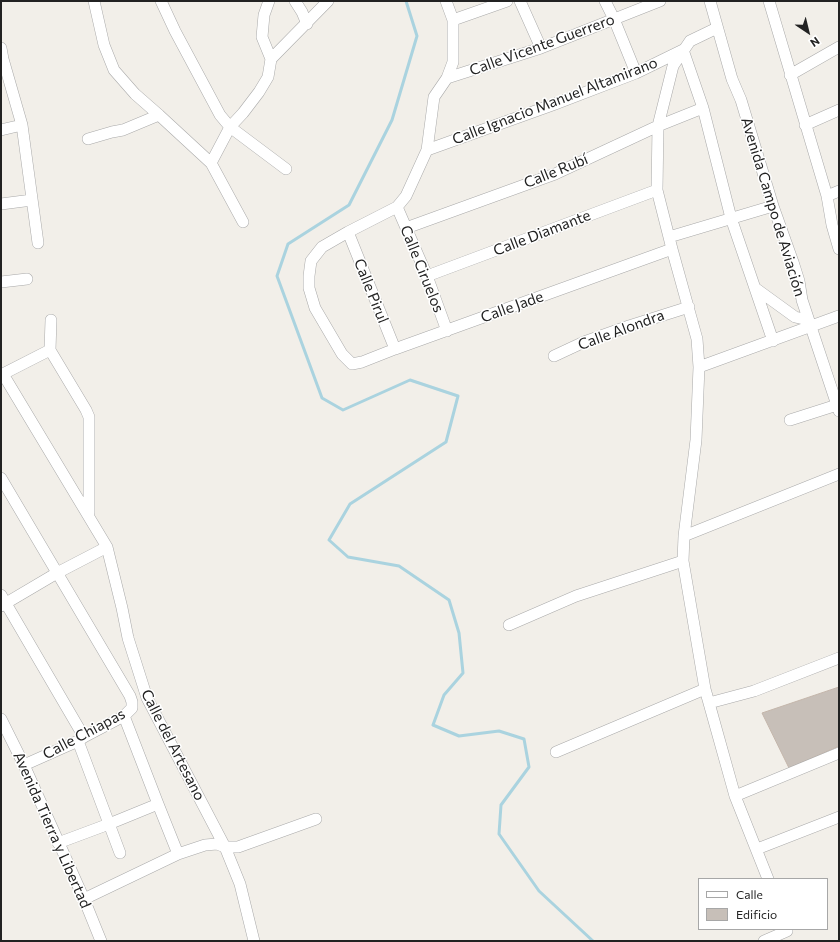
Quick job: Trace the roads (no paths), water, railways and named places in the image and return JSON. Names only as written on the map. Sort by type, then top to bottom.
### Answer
[{"type":"street","points":[[94,1],[104,45],[114,70],[135,94],[211,163],[243,222]]},
{"type":"street","points":[[161,1],[175,31],[220,115],[230,127],[286,169]]},
{"type":"street","points":[[211,163],[230,127],[259,92],[268,77],[271,59],[262,37],[264,15],[269,1]]},
{"type":"street","points":[[294,1],[302,12],[307,24]]},
{"type":"street","points":[[271,59],[328,1]]},
{"type":"street","points":[[348,232],[397,208],[406,196],[427,150],[434,96],[447,78],[453,62],[453,20],[446,1]]},
{"type":"street","points":[[453,20],[507,1]]},
{"type":"street","points":[[520,1],[541,48]]},
{"type":"street","points":[[605,1],[636,73]]},
{"type":"street","name":"Calle Vicente Guerrero","points":[[447,78],[541,48],[660,1]]},
{"type":"street","name":"Avenida Campo de Aviación","points":[[710,1],[732,79],[773,206],[793,262],[809,323],[838,408]]},
{"type":"street","points":[[769,1],[805,125],[836,224],[839,249]]},
{"type":"street","points":[[717,28],[690,41],[673,66],[658,126],[657,190],[697,339],[699,367],[696,440],[684,536],[683,561],[705,689],[735,796],[768,878]]},
{"type":"street","points":[[790,75],[839,47]]},
{"type":"street","points":[[1,48],[2,60],[22,125],[38,243]]},
{"type":"street","points":[[683,50],[703,108],[731,218],[773,341]]},
{"type":"street","name":"Calle Ignacio Manuel Altamirano","points":[[427,150],[636,73],[683,50]]},
{"type":"street","name":"Calle Rubí","points":[[406,228],[555,174],[658,126],[703,108]]},
{"type":"street","points":[[805,125],[839,110]]},
{"type":"street","points":[[88,139],[123,130],[159,115]]},
{"type":"street","points":[[1,130],[22,125]]},
{"type":"street","name":"Calle Diamante","points":[[427,276],[657,190]]},
{"type":"street","points":[[827,196],[839,191]]},
{"type":"street","points":[[1,204],[32,200]]},
{"type":"street","points":[[669,237],[773,206]]},
{"type":"street","name":"Calle Ciruelos","points":[[397,208],[427,276],[447,331]]},
{"type":"street","name":"Calle Jade","points":[[348,232],[322,247],[311,261],[309,288],[315,308],[342,354],[352,364],[362,362],[672,250]]},
{"type":"street","name":"Calle Pirul","points":[[348,232],[395,349]]},
{"type":"street","points":[[1,282],[27,279]]},
{"type":"street","points":[[755,288],[795,317],[809,323]]},
{"type":"street","name":"Calle Alondra","points":[[554,356],[584,342],[689,307]]},
{"type":"street","points":[[699,367],[773,341],[809,323],[839,316]]},
{"type":"street","points":[[51,320],[50,350],[86,410],[88,417],[89,515]]},
{"type":"street","points":[[2,374],[50,350]]},
{"type":"street","name":"Calle del Artesano","points":[[2,374],[89,515],[107,547],[128,638],[146,698],[225,847],[240,884],[254,941]]},
{"type":"street","points":[[790,420],[838,408]]},
{"type":"street","points":[[684,536],[839,474]]},
{"type":"street","points":[[1,478],[58,574]]},
{"type":"street","points":[[107,547],[3,602],[81,739],[120,853]]},
{"type":"street","points":[[509,625],[576,596],[683,561]]},
{"type":"street","name":"Calle Chiapas","points":[[24,765],[81,739],[124,716],[132,708],[130,696],[58,574]]},
{"type":"street","points":[[709,703],[754,691],[839,658]]},
{"type":"street","points":[[556,752],[705,689]]},
{"type":"street","points":[[124,716],[178,854]]},
{"type":"street","name":"Avenida Tierra y Libertad","points":[[1,719],[24,765],[84,899],[101,941]]},
{"type":"street","points":[[735,796],[839,753]]},
{"type":"street","points":[[58,843],[158,804]]},
{"type":"street","points":[[757,849],[839,817]]},
{"type":"street","points":[[84,899],[178,854],[205,845],[218,844],[225,847],[238,847],[316,819]]},
{"type":"street","points":[[764,941],[788,934]]},
{"type":"waterway","points":[[406,1],[417,36],[392,120],[349,205],[288,244],[277,276],[322,398],[343,410],[410,380],[458,396],[446,442],[350,504],[329,540],[348,557],[399,566],[449,600],[459,633],[463,673],[444,695],[433,725],[459,736],[499,731],[524,739],[529,767],[501,805],[499,834],[539,891],[593,941]]}]
